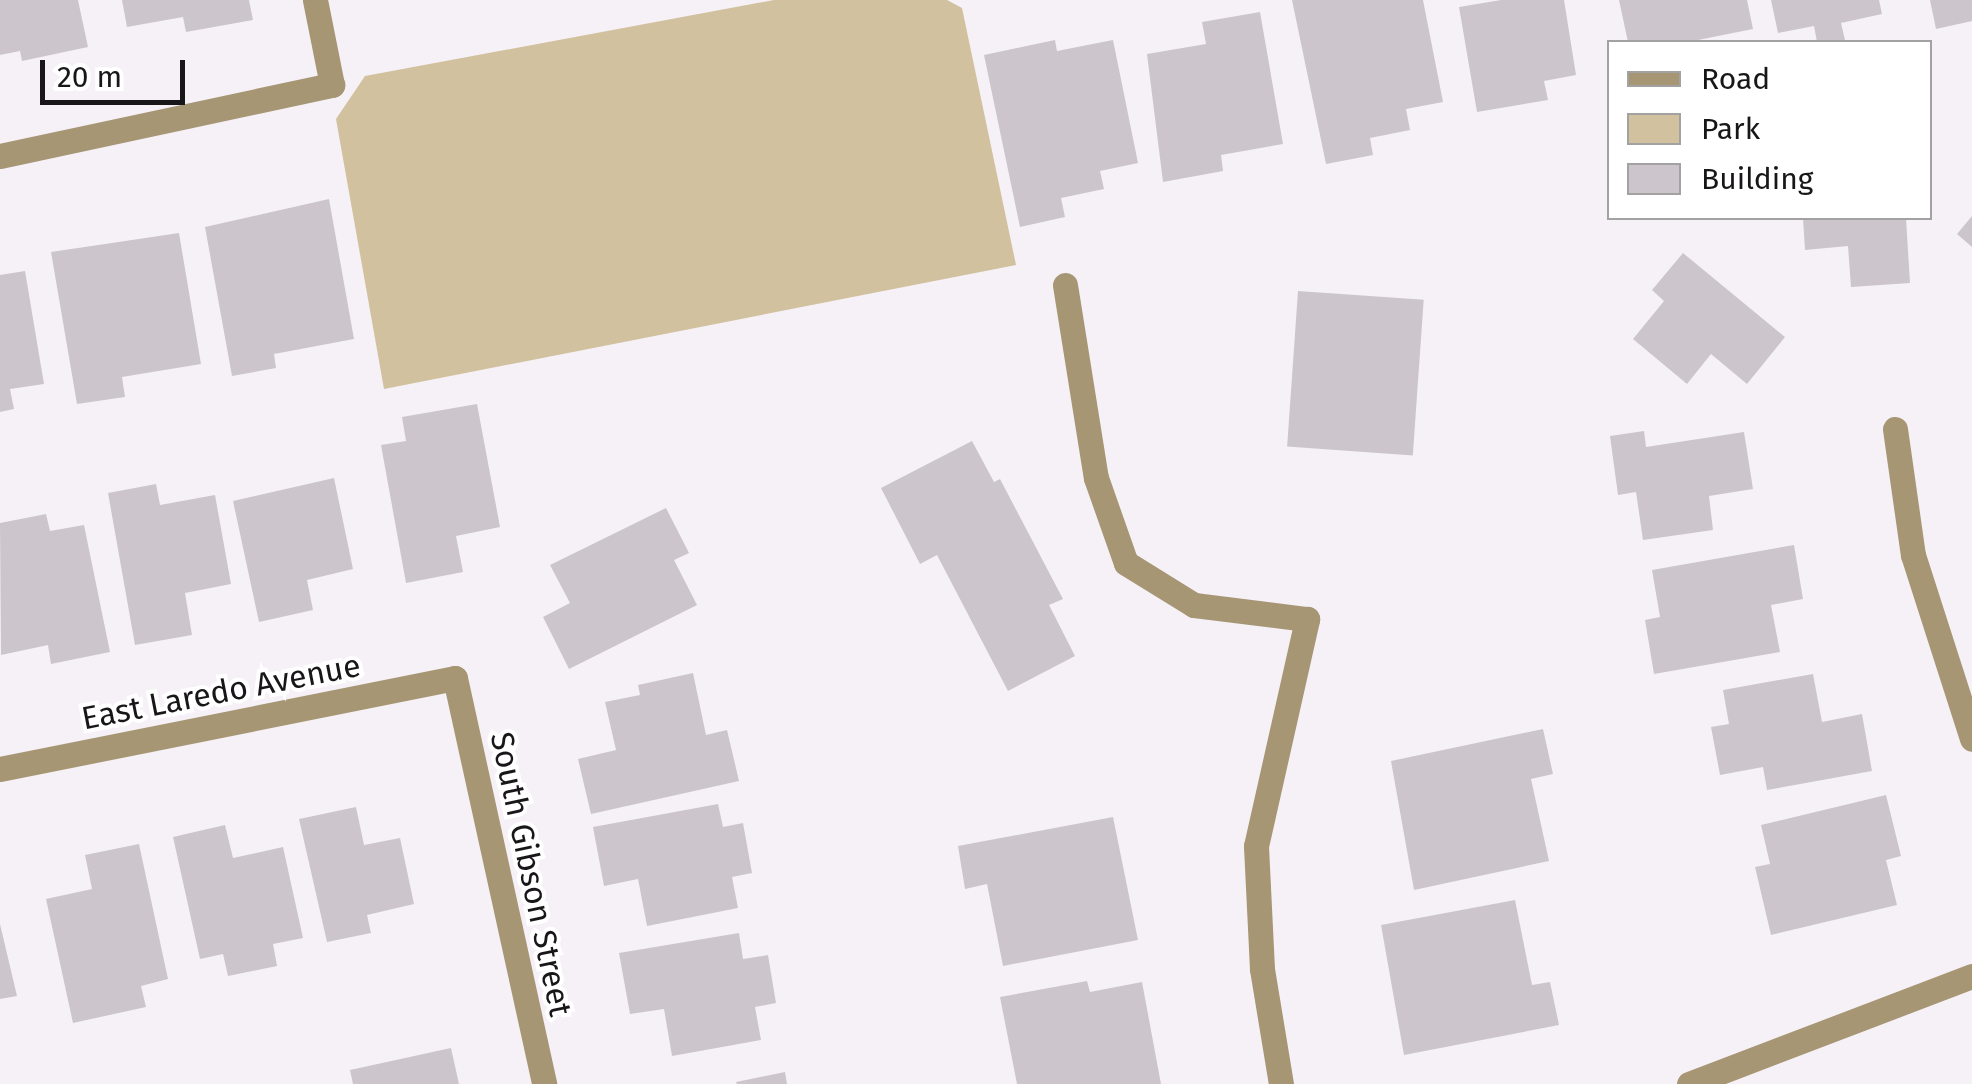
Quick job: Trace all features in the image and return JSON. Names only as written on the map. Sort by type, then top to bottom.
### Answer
[{"type":"street","points":[[0,156],[332,86],[315,0]]},
{"type":"street","points":[[1065,284],[1096,478],[1126,564],[1194,605],[1306,618],[1256,846],[1262,969],[1281,1084]]},
{"type":"street","points":[[1895,429],[1913,555],[1972,739]]},
{"type":"street","name":"East Laredo Avenue","points":[[0,769],[454,678]]},
{"type":"street","name":"South Gibson Street","points":[[454,678],[544,1084]]},
{"type":"street","points":[[1689,1084],[1972,976]]},
{"type":"green space","points":[[774,0],[947,0],[962,8],[1016,265],[384,389],[336,119],[365,76]]},
{"type":"building","points":[[0,0],[78,0],[88,47],[22,61],[20,51],[0,55]]},
{"type":"building","points":[[122,0],[249,0],[253,20],[186,32],[183,17],[127,27]]},
{"type":"building","points":[[1292,0],[1423,0],[1443,102],[1406,109],[1410,130],[1370,138],[1373,155],[1326,164]]},
{"type":"building","points":[[1501,0],[1564,0],[1576,75],[1544,81],[1548,100],[1477,112],[1459,7]]},
{"type":"building","points":[[1619,0],[1747,0],[1753,29],[1698,40],[1628,40]]},
{"type":"building","points":[[1771,0],[1879,0],[1882,14],[1841,23],[1845,40],[1817,40],[1814,26],[1778,33]]},
{"type":"building","points":[[1930,0],[1972,0],[1972,21],[1936,29]]},
{"type":"building","points":[[1260,12],[1283,144],[1221,155],[1223,171],[1163,182],[1147,54],[1206,44],[1202,22]]},
{"type":"building","points":[[1055,40],[1057,51],[1113,40],[1138,163],[1100,171],[1104,189],[1061,198],[1065,217],[1020,227],[984,55]]},
{"type":"building","points":[[329,199],[354,339],[274,354],[276,368],[232,376],[205,227]]},
{"type":"building","points":[[1972,216],[1972,247],[1957,234]]},
{"type":"building","points":[[1803,220],[1906,220],[1910,283],[1851,287],[1848,246],[1805,250]]},
{"type":"building","points":[[179,233],[201,364],[122,377],[125,397],[77,404],[51,252]]},
{"type":"building","points":[[1683,253],[1785,337],[1747,384],[1711,354],[1687,384],[1633,339],[1664,301],[1652,290]]},
{"type":"building","points":[[25,271],[44,384],[10,389],[14,409],[0,412],[0,275]]},
{"type":"building","points":[[1298,291],[1424,300],[1413,455],[1287,447]]},
{"type":"building","points":[[477,404],[500,527],[456,536],[463,572],[406,583],[381,445],[406,441],[402,417]]},
{"type":"building","points":[[1644,431],[1646,447],[1744,432],[1753,489],[1709,496],[1713,530],[1643,540],[1636,492],[1618,495],[1610,436]]},
{"type":"building","points":[[972,441],[994,482],[1000,479],[1063,599],[1049,605],[1075,656],[1008,691],[937,555],[920,564],[881,488]]},
{"type":"building","points":[[334,478],[353,569],[307,580],[313,610],[259,622],[233,501]]},
{"type":"building","points":[[156,484],[160,505],[215,495],[231,584],[185,593],[192,635],[135,645],[108,493]]},
{"type":"building","points":[[666,508],[689,553],[674,560],[697,605],[569,669],[543,617],[570,603],[550,565]]},
{"type":"building","points":[[46,514],[50,531],[84,525],[110,652],[51,664],[48,645],[1,655],[0,523]]},
{"type":"building","points":[[1794,545],[1803,599],[1771,605],[1780,652],[1654,674],[1645,620],[1660,617],[1652,570]]},
{"type":"building","points":[[693,673],[706,735],[727,730],[739,781],[591,814],[578,759],[616,750],[605,702],[640,695],[638,685]]},
{"type":"building","points":[[1813,674],[1822,722],[1862,714],[1872,771],[1767,790],[1763,767],[1720,775],[1711,727],[1729,724],[1723,690]]},
{"type":"building","points":[[1543,729],[1553,774],[1531,779],[1549,861],[1414,890],[1391,761]]},
{"type":"building","points":[[1886,795],[1901,856],[1886,860],[1897,905],[1771,935],[1755,867],[1770,864],[1761,825]]},
{"type":"building","points":[[718,804],[723,827],[743,823],[752,873],[732,877],[738,908],[647,926],[638,879],[604,886],[593,827]]},
{"type":"building","points":[[356,807],[364,845],[400,838],[414,904],[367,915],[371,933],[327,942],[299,819]]},
{"type":"building","points":[[1113,817],[1138,940],[1003,966],[987,884],[965,889],[958,846]]},
{"type":"building","points":[[225,825],[233,858],[283,847],[303,938],[273,944],[277,966],[228,976],[223,954],[200,959],[173,837]]},
{"type":"building","points":[[139,844],[168,979],[141,986],[146,1007],[73,1023],[46,899],[92,889],[85,855]]},
{"type":"building","points":[[1515,900],[1532,985],[1550,982],[1559,1025],[1404,1055],[1381,925]]},
{"type":"building","points":[[0,924],[17,996],[0,999]]},
{"type":"building","points":[[739,933],[743,959],[768,955],[776,1003],[755,1007],[761,1040],[672,1056],[664,1009],[630,1014],[619,953]]},
{"type":"building","points":[[1087,981],[1090,992],[1142,982],[1161,1084],[1017,1084],[1000,997]]},
{"type":"building","points":[[451,1048],[459,1084],[353,1084],[350,1070]]},
{"type":"building","points":[[785,1072],[787,1084],[736,1082]]}]
